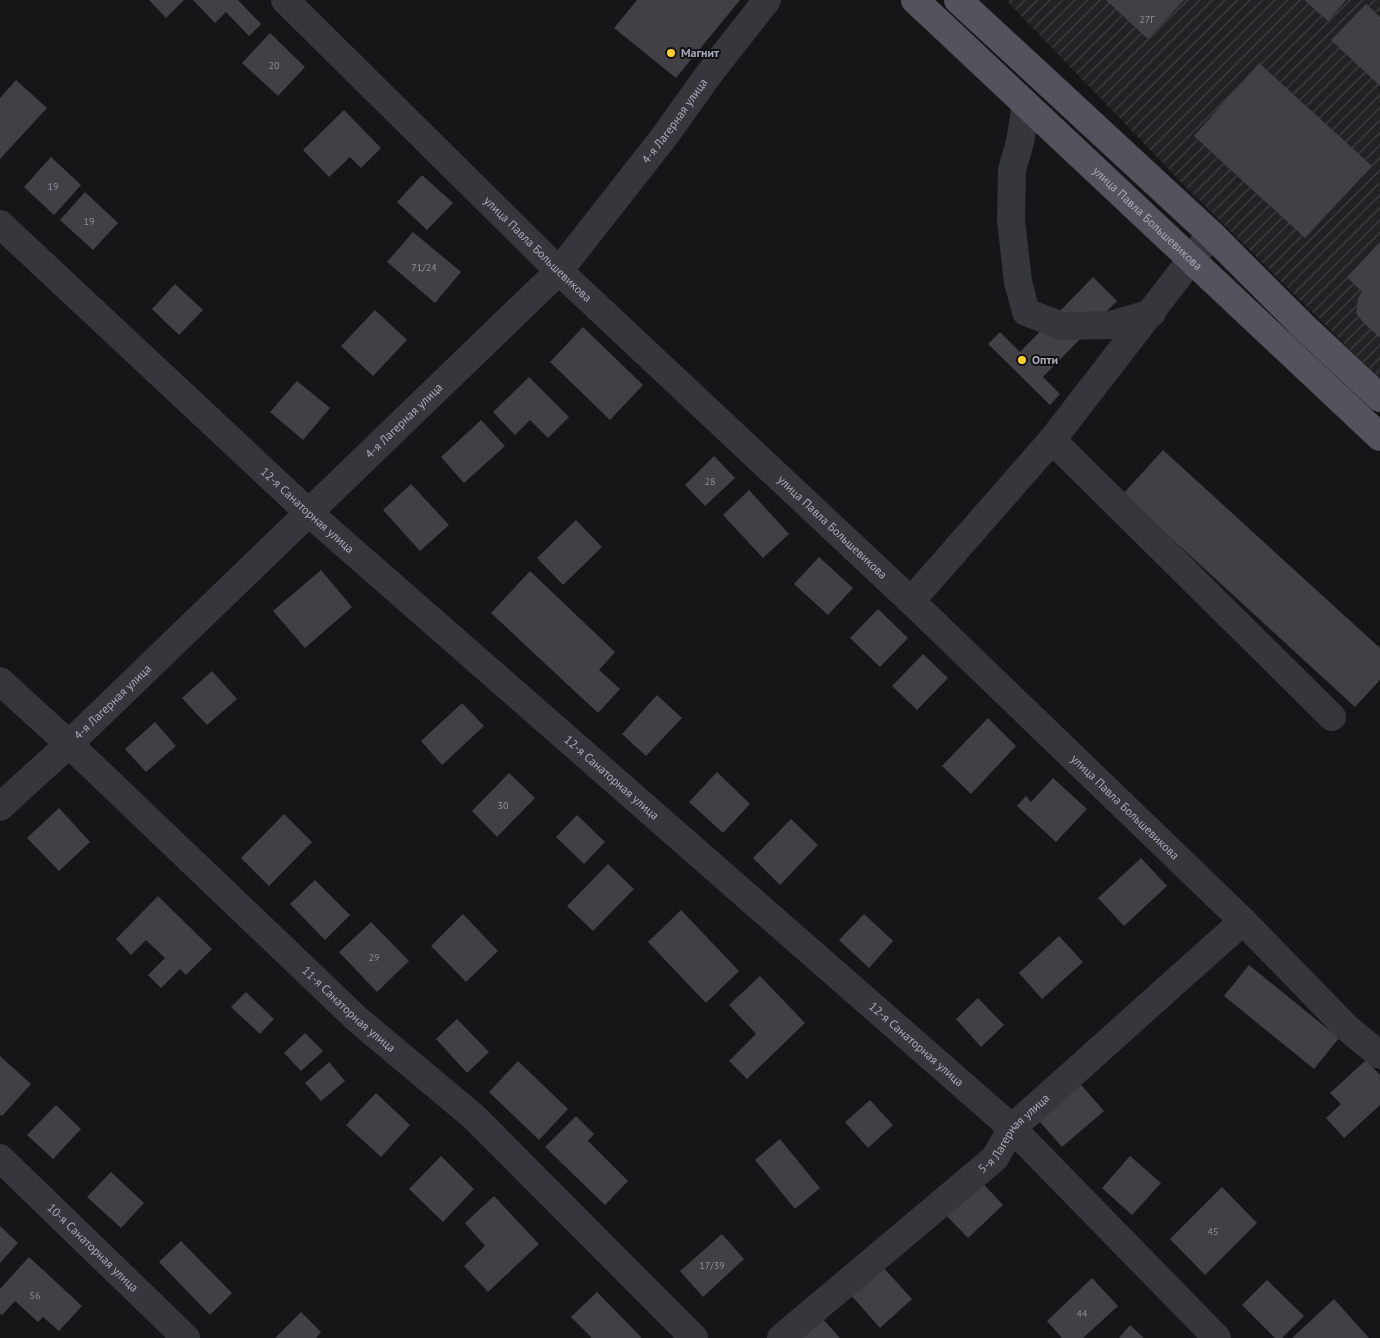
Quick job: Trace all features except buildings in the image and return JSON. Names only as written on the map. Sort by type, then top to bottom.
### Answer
[{"type":"main road","name":"улица Павла Большевикова","points":[[915,0],[1380,437]]},
{"type":"main road","points":[[958,0],[1211,234],[1303,326],[1380,398]]},
{"type":"street","name":"улица Павла Большевикова","points":[[285,0],[559,271],[911,602],[1243,922],[1347,1028],[1380,1055]]},
{"type":"street","name":"4-я Лагерная улица","points":[[0,807],[70,744],[559,271],[664,137],[709,74],[767,0]]},
{"type":"street","points":[[1026,104],[1020,142],[1012,170],[1011,220],[1018,282],[1026,312],[1062,326],[1111,325],[1152,313]]},
{"type":"street","name":"12-я Санаторная улица","points":[[0,224],[309,513],[1012,1128],[1216,1338]]},
{"type":"street","points":[[911,602],[1052,440],[1152,313],[1211,234]]},
{"type":"street","points":[[1052,440],[1332,717]]},
{"type":"street","name":"11-я Санаторная улица","points":[[0,681],[70,744],[358,1020],[474,1117],[694,1338]]},
{"type":"street","name":"5-я Лагерная улица","points":[[781,1338],[995,1158],[1012,1128],[1243,922]]},
{"type":"street","name":"10-я Санаторная улица","points":[[0,1158],[186,1338]]},
{"type":"shaded area","points":[[1006,0],[1380,0],[1380,379],[1187,188]]},
{"type":"place","name":"Магнит","points":[[671,53]]},
{"type":"place","name":"Опти","points":[[1022,360]]}]
